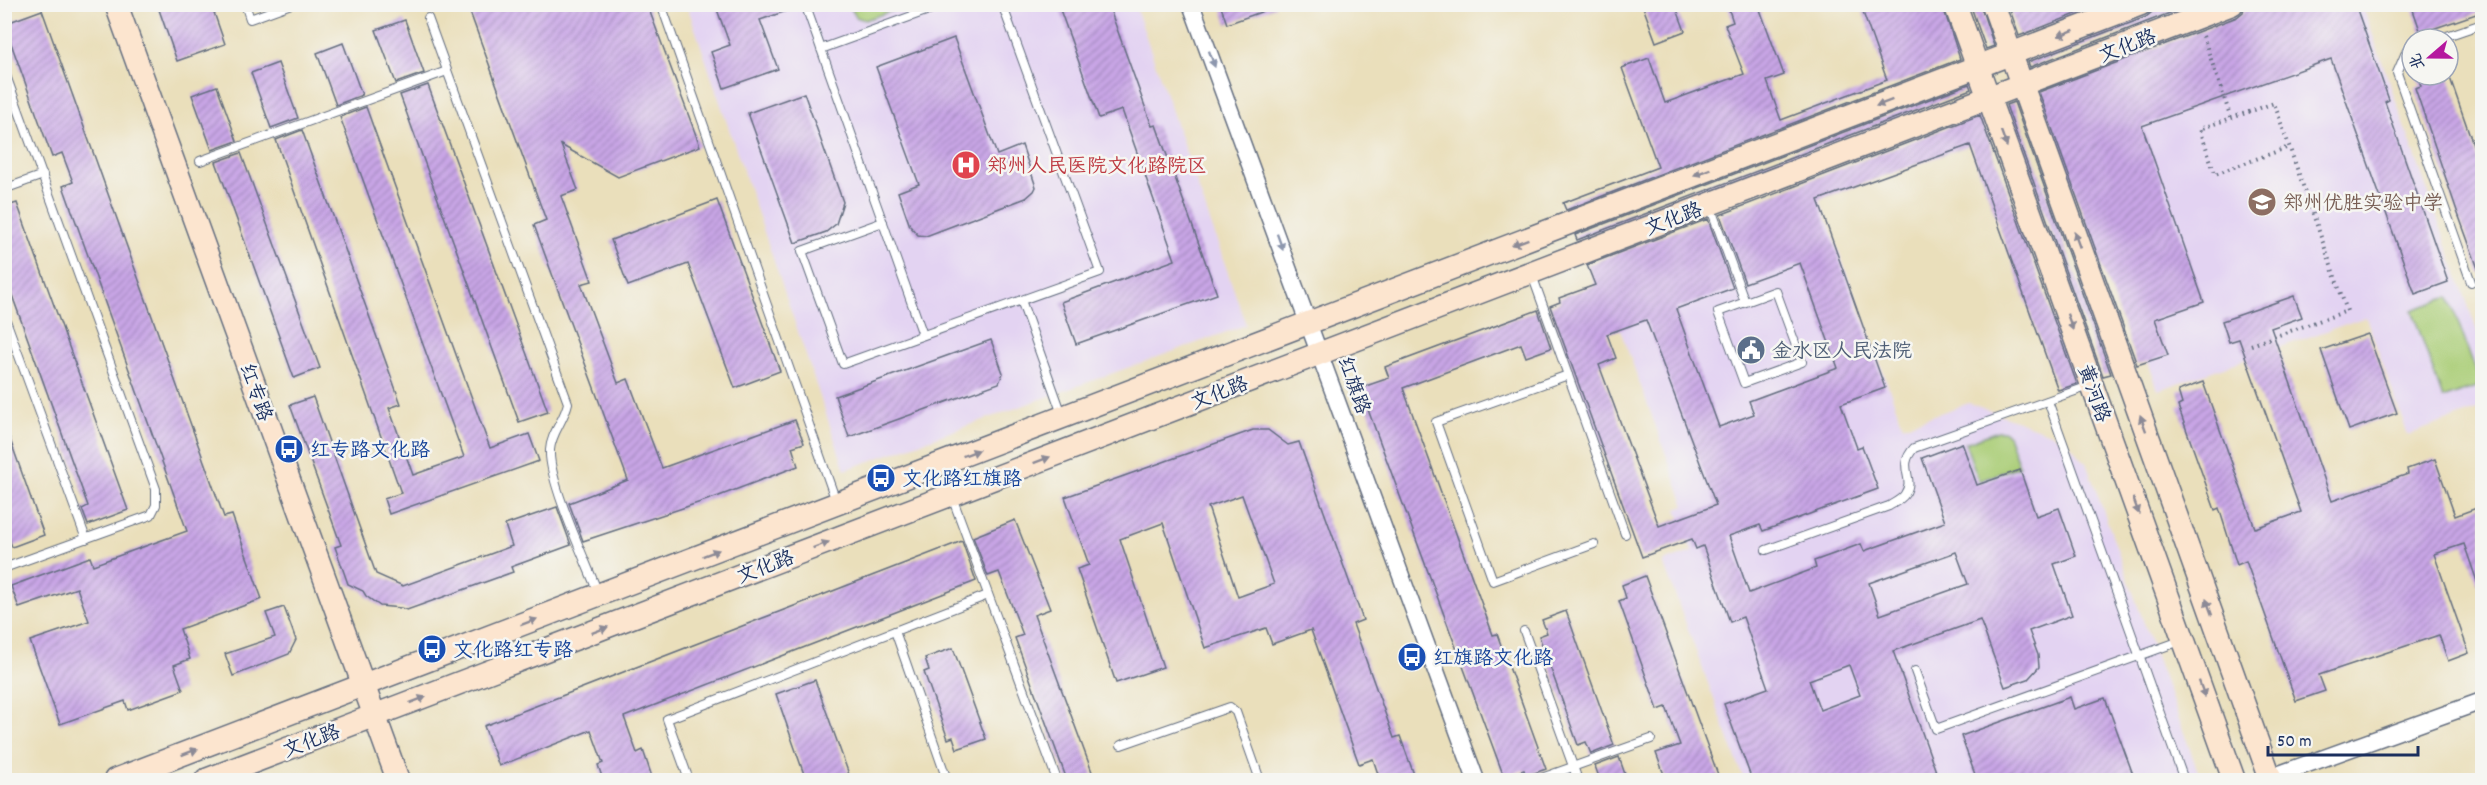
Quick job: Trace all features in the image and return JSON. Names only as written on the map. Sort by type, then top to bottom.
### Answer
[{"type":"main road","name":"红专路","points":[[116,4],[398,780]]},
{"type":"main road","name":"黄河路","points":[[1955,4],[2234,780]]},
{"type":"main road","name":"黄河路","points":[[1993,4],[2268,780]]},
{"type":"main road","name":"文化路","points":[[115,780],[2141,4]]},
{"type":"main road","name":"文化路","points":[[206,780],[2232,4]]},
{"type":"street","name":"红旗路","points":[[1191,4],[1476,780]]},
{"type":"street","points":[[2268,780],[2482,701]]},
{"type":"lane","points":[[245,4],[250,19],[291,4]]},
{"type":"lane","points":[[661,4],[837,504]]},
{"type":"lane","points":[[805,4],[923,335]]},
{"type":"lane","points":[[820,49],[945,4]]},
{"type":"lane","points":[[883,222],[802,251],[843,364],[1100,272],[1002,4]]},
{"type":"lane","points":[[428,18],[568,403],[560,426],[551,437],[549,453],[554,479],[599,595]]},
{"type":"lane","points":[[2460,32],[2482,24]]},
{"type":"lane","points":[[2400,66],[2397,73],[2400,81]]},
{"type":"lane","points":[[4,70],[156,489],[156,505],[151,515],[4,568]]},
{"type":"lane","points":[[200,161],[447,71]]},
{"type":"lane","points":[[2402,87],[2471,282]]},
{"type":"lane","points":[[4,189],[43,175]]},
{"type":"lane","points":[[1710,204],[1746,302]]},
{"type":"lane","points":[[1531,273],[1625,534]]},
{"type":"lane","points":[[1776,291],[1802,362],[1744,383],[1718,312],[1746,302],[1776,291]]},
{"type":"lane","points":[[1021,300],[1063,417]]},
{"type":"lane","points":[[4,315],[86,539]]},
{"type":"lane","points":[[1568,375],[1436,422],[1493,581],[1593,544]]},
{"type":"lane","points":[[1766,550],[1889,506],[1905,495],[1909,483],[1905,466],[1906,457],[1914,448],[2092,385]]},
{"type":"lane","points":[[2048,401],[2184,780]]},
{"type":"lane","points":[[951,495],[1057,780]]},
{"type":"lane","points":[[689,780],[667,719],[988,595]]},
{"type":"lane","points":[[895,631],[946,777],[943,780]]},
{"type":"lane","points":[[1524,631],[1578,780]]},
{"type":"lane","points":[[1915,671],[1936,729],[2184,640]]},
{"type":"lane","points":[[1121,745],[1230,707],[1236,712],[1260,780]]},
{"type":"lane","points":[[1536,780],[1651,739]]},
{"type":"path","points":[[2196,18],[2231,118]]},
{"type":"path","points":[[2251,345],[2347,311],[2274,103],[2200,129],[2215,174],[2289,147]]},
{"type":"shaded area","name":"郑州人民医院文化路院区","points":[[687,5],[1135,5],[1246,325],[845,470]]},
{"type":"shaded area","name":"郑州优胜实验中学","points":[[2285,5],[2362,5],[2482,345],[2482,408],[2408,435],[2366,317],[2158,390],[2051,87]]},
{"type":"shaded area","points":[[1818,195],[1903,426],[1969,403],[2050,433],[2069,444],[2086,463],[2201,780],[1744,780],[1663,562],[1692,552],[1677,509],[1685,506],[1600,275]]},
{"type":"green space","points":[[849,5],[909,5],[865,20],[856,17]]},
{"type":"green space","points":[[2449,297],[2481,385],[2443,399],[2412,310]]},
{"type":"green space","points":[[2004,431],[2008,435],[2019,466],[1979,481],[1965,443]]},
{"type":"building","points":[[157,4],[211,4],[225,44],[177,61]]},
{"type":"building","points":[[467,4],[647,4],[700,146],[618,177],[561,145],[578,190],[561,196],[592,281],[581,284],[618,383],[628,379],[662,468],[795,420],[804,443],[792,447],[798,466],[719,496],[583,541],[569,503],[628,480],[534,225],[546,220]]},
{"type":"building","points":[[715,4],[797,4],[798,7],[760,20],[778,69],[724,88],[711,52],[730,45]]},
{"type":"building","points":[[1058,4],[1108,4],[1152,126],[1156,125],[1217,294],[1076,344],[1061,302],[1175,260],[1122,110],[1099,118]]},
{"type":"building","points":[[1220,4],[1275,4],[1275,7],[1227,24]]},
{"type":"building","points":[[1642,4],[1675,4],[1685,31],[1656,42]]},
{"type":"building","points":[[1727,4],[1758,4],[1784,75],[1767,81],[1781,120],[1887,80],[1860,4],[1942,4],[1960,59],[1566,210],[1563,203],[1658,167],[1622,68],[1649,58],[1665,103],[1744,74],[1725,25],[1733,22]]},
{"type":"building","points":[[1970,4],[1980,4],[1994,46],[1986,49]]},
{"type":"building","points":[[2008,4],[2102,4],[2019,36]]},
{"type":"building","points":[[2154,4],[2193,4],[2030,67],[2028,62],[2146,17],[2152,12]]},
{"type":"building","points":[[2245,4],[2355,4],[2389,100],[2385,102],[2448,282],[2415,294],[2331,59],[2142,126],[2204,302],[2155,319],[2168,355],[2137,365],[2039,92],[2237,17],[2243,12]]},
{"type":"building","points":[[2411,4],[2482,4],[2482,12],[2438,27],[2419,27]]},
{"type":"building","points":[[42,10],[224,517],[232,515],[262,599],[180,629],[190,659],[174,665],[183,690],[128,710],[125,701],[60,724],[30,641],[89,621],[77,588],[19,608],[11,586],[90,557],[93,565],[187,531],[63,186],[73,182],[62,153],[52,157],[4,24]]},
{"type":"building","points":[[405,20],[424,73],[396,83],[376,30]]},
{"type":"building","points":[[954,38],[997,155],[1022,145],[1036,187],[1026,198],[926,236],[918,235],[910,226],[898,192],[919,184],[876,67]]},
{"type":"building","points":[[343,43],[362,95],[336,105],[317,53]]},
{"type":"building","points":[[278,63],[298,118],[271,128],[251,73]]},
{"type":"building","points":[[1969,84],[1971,89],[1577,240],[1575,235]]},
{"type":"building","points":[[428,85],[548,412],[519,422],[400,95]]},
{"type":"building","points":[[217,86],[237,141],[212,150],[192,95]]},
{"type":"building","points":[[2453,87],[2482,170],[2482,274],[2480,274],[2457,211],[2415,88]]},
{"type":"building","points":[[804,93],[843,202],[836,224],[826,232],[795,243],[748,113]]},
{"type":"building","points":[[2014,102],[2111,374],[2103,376],[2006,105]]},
{"type":"building","points":[[366,107],[490,448],[529,434],[539,461],[389,514],[384,499],[401,493],[276,140],[302,130],[401,404],[389,408],[413,475],[464,457],[340,117]]},
{"type":"building","points":[[1980,115],[2077,384],[2058,390],[1970,145],[1818,200],[1885,388],[1841,404],[1857,448],[1862,446],[1878,489],[1763,531],[1760,525],[1729,536],[1749,593],[1816,568],[1814,561],[1861,544],[1864,551],[1945,522],[1922,458],[1962,443],[1977,485],[2020,470],[2036,516],[2059,508],[2076,556],[2054,564],[2072,615],[2029,631],[2038,655],[2039,667],[2028,679],[2005,687],[1980,620],[1893,651],[1939,780],[1752,780],[1724,704],[1768,688],[1743,617],[1730,622],[1703,546],[1696,549],[1692,539],[1642,557],[1550,306],[1560,302],[1559,298],[1595,285],[1587,265],[1708,219],[1733,288],[1676,309],[1719,427],[1754,414],[1749,401],[1838,368],[1800,263],[1745,283],[1720,215]],"holes":[[[1646,320],[1716,505],[1659,526],[1599,365],[1616,358],[1607,334]],[[1956,552],[1968,584],[1880,615],[1869,583]],[[1849,665],[1860,695],[1820,710],[1809,680]]]},
{"type":"building","points":[[241,153],[320,368],[294,378],[216,162]]},
{"type":"building","points":[[717,200],[780,371],[735,388],[688,264],[628,286],[611,240]]},
{"type":"building","points":[[17,203],[128,510],[88,525],[82,509],[88,506],[4,273],[4,207]]},
{"type":"building","points":[[2294,296],[2302,317],[2271,328],[2332,501],[2408,474],[2407,469],[2435,459],[2455,516],[2482,506],[2482,590],[2480,590],[2464,544],[2434,554],[2469,653],[2448,661],[2439,635],[2319,675],[2325,691],[2296,701],[2246,561],[2237,565],[2219,508],[2215,510],[2178,406],[2182,404],[2178,391],[2203,382],[2255,528],[2301,512],[2239,339],[2229,342],[2222,321]]},
{"type":"building","points":[[1538,310],[1551,348],[1526,357],[1521,344],[1403,388],[1493,635],[1497,634],[1546,769],[1526,776],[1524,770],[1504,777],[1360,388],[1389,378],[1385,367]]},
{"type":"building","points":[[2368,334],[2397,413],[2349,430],[2321,350]]},
{"type":"building","points":[[991,340],[1003,373],[999,383],[849,437],[835,396]]},
{"type":"building","points":[[313,397],[376,574],[403,586],[512,546],[505,525],[557,507],[571,545],[511,567],[513,572],[407,610],[380,606],[363,591],[348,584],[335,547],[341,545],[290,405]]},
{"type":"building","points":[[1253,430],[1268,430],[1288,445],[1299,442],[1363,620],[1353,624],[1394,738],[1400,736],[1416,780],[1380,780],[1373,759],[1359,764],[1311,630],[1272,644],[1266,628],[1205,648],[1163,523],[1120,539],[1163,667],[1116,683],[1077,569],[1089,565],[1065,497]],"holes":[[[1242,495],[1274,584],[1238,597],[1208,507]]]},
{"type":"building","points":[[7,431],[44,535],[12,547],[4,525],[4,432]]},
{"type":"building","points":[[1015,520],[1050,609],[1034,615],[1095,780],[1067,780],[1015,638],[1023,635],[999,572],[988,576],[973,537]]},
{"type":"building","points":[[962,541],[976,581],[624,717],[637,753],[643,750],[652,777],[642,780],[603,780],[598,765],[603,763],[591,730],[499,766],[484,726]]},
{"type":"building","points":[[1645,576],[1720,780],[1666,780],[1656,753],[1680,745],[1666,707],[1658,710],[1619,601],[1626,598],[1622,585]]},
{"type":"building","points":[[284,607],[296,640],[289,654],[233,676],[225,654],[275,637],[266,613]]},
{"type":"building","points":[[1566,611],[1614,745],[1591,754],[1586,742],[1578,745],[1539,636],[1547,633],[1542,620]]},
{"type":"building","points":[[953,648],[986,739],[957,749],[953,737],[948,739],[924,672],[929,670],[925,658]]},
{"type":"building","points":[[815,680],[851,780],[806,780],[776,694]]},
{"type":"building","points":[[2070,697],[2074,709],[2105,698],[2135,780],[1977,780],[1961,736]]},
{"type":"building","points":[[1619,757],[1627,780],[1600,780],[1595,766]]},
{"type":"place","name":"郑州人民医院文化路院区","points":[[966,165]]},
{"type":"place","name":"郑州优胜实验中学","points":[[2262,202]]},
{"type":"place","name":"金水区人民法院","points":[[1751,350]]},
{"type":"place","name":"红专路文化路","points":[[289,449]]},
{"type":"place","name":"文化路红旗路","points":[[881,478]]},
{"type":"place","name":"文化路红专路","points":[[432,649]]},
{"type":"place","name":"红旗路文化路","points":[[1412,657]]}]
